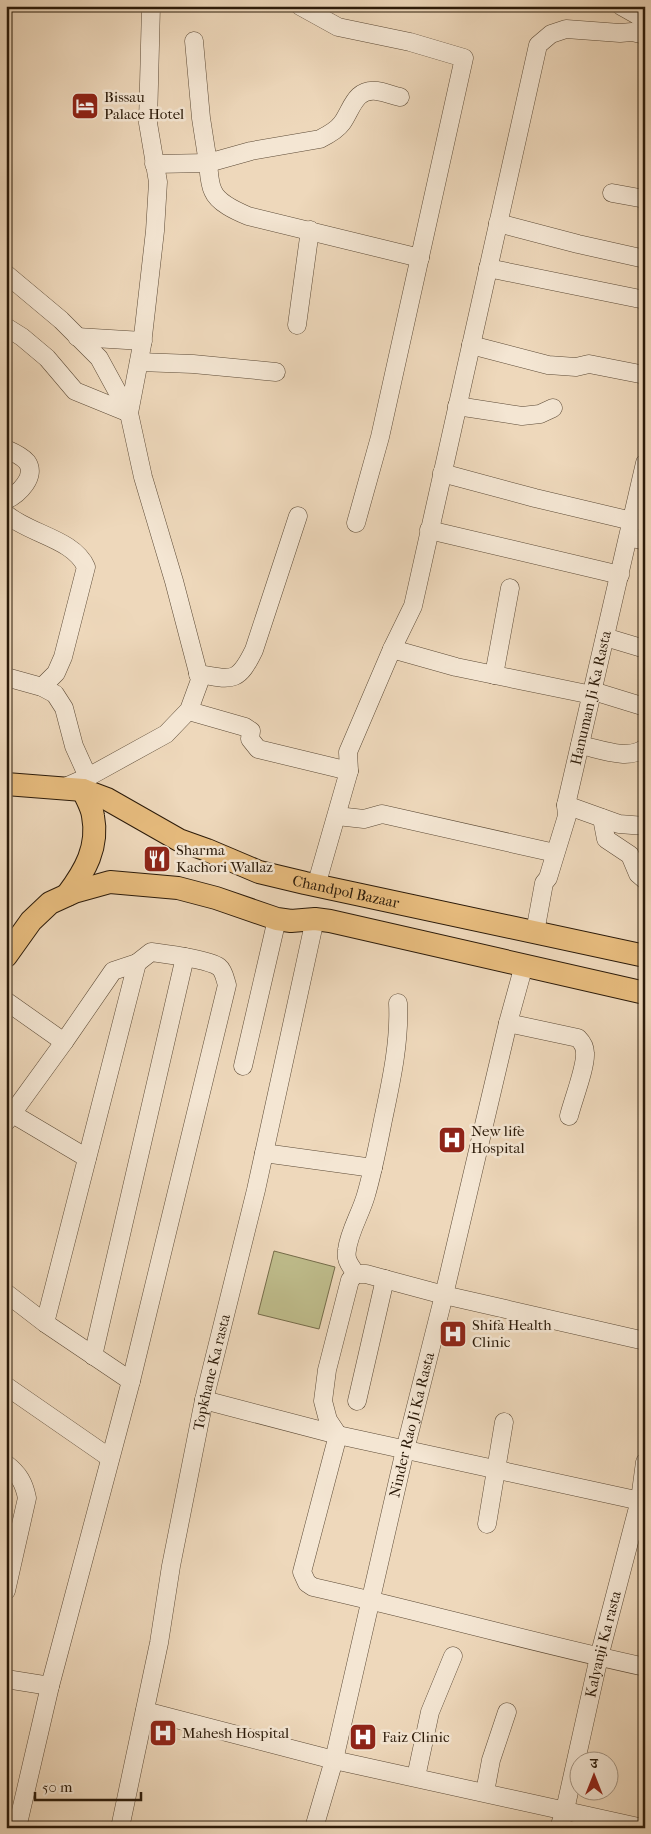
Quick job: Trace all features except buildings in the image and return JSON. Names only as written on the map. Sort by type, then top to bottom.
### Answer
[{"type":"main road","name":"Chandpol Bazaar","points":[[6,784],[78,785],[108,799],[179,840],[259,872],[316,886],[645,956]]},
{"type":"main road","points":[[67,895],[80,877],[94,845],[93,815],[78,785]]},
{"type":"main road","points":[[6,956],[31,921],[50,903],[67,895],[110,882],[178,888],[216,898],[277,919],[330,921],[645,993]]},
{"type":"street","points":[[129,414],[143,341],[155,231],[158,182],[148,124],[150,6]]},
{"type":"street","points":[[300,6],[338,27],[410,42],[464,58],[380,437],[356,522]]},
{"type":"street","points":[[316,886],[349,770],[348,752],[392,649],[413,606],[538,45],[550,34],[566,29],[620,33],[636,19]]},
{"type":"street","points":[[194,41],[201,118],[213,191],[223,202],[237,212],[420,258]]},
{"type":"street","points":[[154,164],[208,163],[251,151],[320,139],[342,124],[354,100],[363,92],[376,91],[400,97]]},
{"type":"street","points":[[612,193],[645,199]]},
{"type":"street","points":[[498,223],[645,259]]},
{"type":"street","points":[[297,326],[310,230]]},
{"type":"street","points":[[488,268],[645,300]]},
{"type":"street","points":[[6,274],[99,358],[129,414],[143,477],[174,581],[200,680],[189,711],[166,734],[78,785],[74,746],[64,708],[55,694],[42,687],[6,677]]},
{"type":"street","points":[[6,327],[22,337],[47,358],[75,391],[129,414]]},
{"type":"street","points":[[77,337],[143,341]]},
{"type":"street","points":[[471,345],[548,365],[576,367],[589,364],[645,375]]},
{"type":"street","points":[[139,362],[193,364],[276,372]]},
{"type":"street","points":[[457,406],[522,416],[540,414],[553,408]]},
{"type":"street","points":[[6,449],[25,460],[29,466],[28,481],[16,495],[6,500]]},
{"type":"street","name":"Hanuman Ji Ka Rasta","points":[[535,932],[544,883],[548,878],[566,816],[566,805],[620,575],[635,533],[645,463]]},
{"type":"street","points":[[442,473],[535,498],[635,533]]},
{"type":"street","points":[[6,514],[26,528],[68,547],[82,558],[86,567],[63,657],[56,673],[42,687]]},
{"type":"street","points":[[198,674],[225,678],[236,676],[245,668],[254,650],[298,516]]},
{"type":"street","points":[[429,530],[620,575]]},
{"type":"street","points":[[494,675],[510,588]]},
{"type":"street","points":[[605,637],[645,649]]},
{"type":"street","points":[[392,649],[456,667],[592,694],[645,707]]},
{"type":"street","points":[[189,711],[245,727],[251,731],[250,739],[258,749],[349,770]]},
{"type":"street","points":[[580,745],[624,754],[638,752],[645,748]]},
{"type":"street","points":[[566,805],[619,824],[645,826]]},
{"type":"street","points":[[337,816],[364,819],[382,814],[555,853]]},
{"type":"street","points":[[602,818],[606,839],[630,854],[638,874],[645,880]]},
{"type":"street","points":[[243,1066],[277,919]]},
{"type":"street","name":"Topkhane Ka rasta","points":[[120,1828],[145,1711],[204,1400],[264,1152],[315,919]]},
{"type":"street","points":[[17,1828],[50,1686],[131,1381],[227,984],[218,966],[185,957],[150,952],[137,963],[113,971],[64,1042],[8,1115],[87,1158]]},
{"type":"street","points":[[93,1356],[185,957]]},
{"type":"street","points":[[45,1323],[137,963]]},
{"type":"street","name":"Ninder Rao Ji Ka Rasta","points":[[314,1828],[334,1760],[405,1450],[444,1295],[508,1023],[524,965]]},
{"type":"street","points":[[6,1001],[64,1042]]},
{"type":"street","points":[[356,1274],[347,1261],[347,1248],[366,1197],[390,1089],[399,1018],[398,1003]]},
{"type":"street","points":[[508,1023],[578,1038],[582,1043],[586,1051],[569,1116]]},
{"type":"street","points":[[264,1152],[373,1168]]},
{"type":"street","points":[[645,1341],[444,1295],[366,1274],[356,1274],[350,1280],[327,1370],[323,1401],[328,1420],[338,1436],[302,1572],[307,1583],[313,1587],[645,1667]]},
{"type":"street","points":[[357,1402],[385,1280]]},
{"type":"street","points":[[6,1293],[45,1323],[131,1381]]},
{"type":"street","points":[[6,1386],[110,1458]]},
{"type":"street","points":[[204,1400],[338,1436],[642,1501]]},
{"type":"street","points":[[487,1524],[504,1422]]},
{"type":"street","name":"Kalyanji Ka rasta","points":[[559,1828],[565,1810],[599,1657],[642,1501],[645,1462]]},
{"type":"street","points":[[6,1464],[16,1471],[24,1484],[27,1498],[6,1591]]},
{"type":"street","points":[[416,1777],[430,1712],[453,1656]]},
{"type":"street","points":[[6,1679],[50,1686]]},
{"type":"street","points":[[145,1711],[334,1760],[643,1828]]},
{"type":"street","points":[[485,1792],[491,1760],[507,1712]]},
{"type":"shaded area","points":[[274,1251],[335,1267],[319,1329],[258,1314]]},
{"type":"place","name":"Bissau Palace Hotel","points":[[85,106]]},
{"type":"place","name":"Sharma Kachori Wallaz","points":[[157,859]]},
{"type":"place","name":"New life Hospital","points":[[452,1140]]},
{"type":"place","name":"Shifa Health Clinic","points":[[453,1334]]},
{"type":"place","name":"Mahesh Hospital","points":[[163,1733]]},
{"type":"place","name":"Faiz Clinic","points":[[363,1737]]}]
